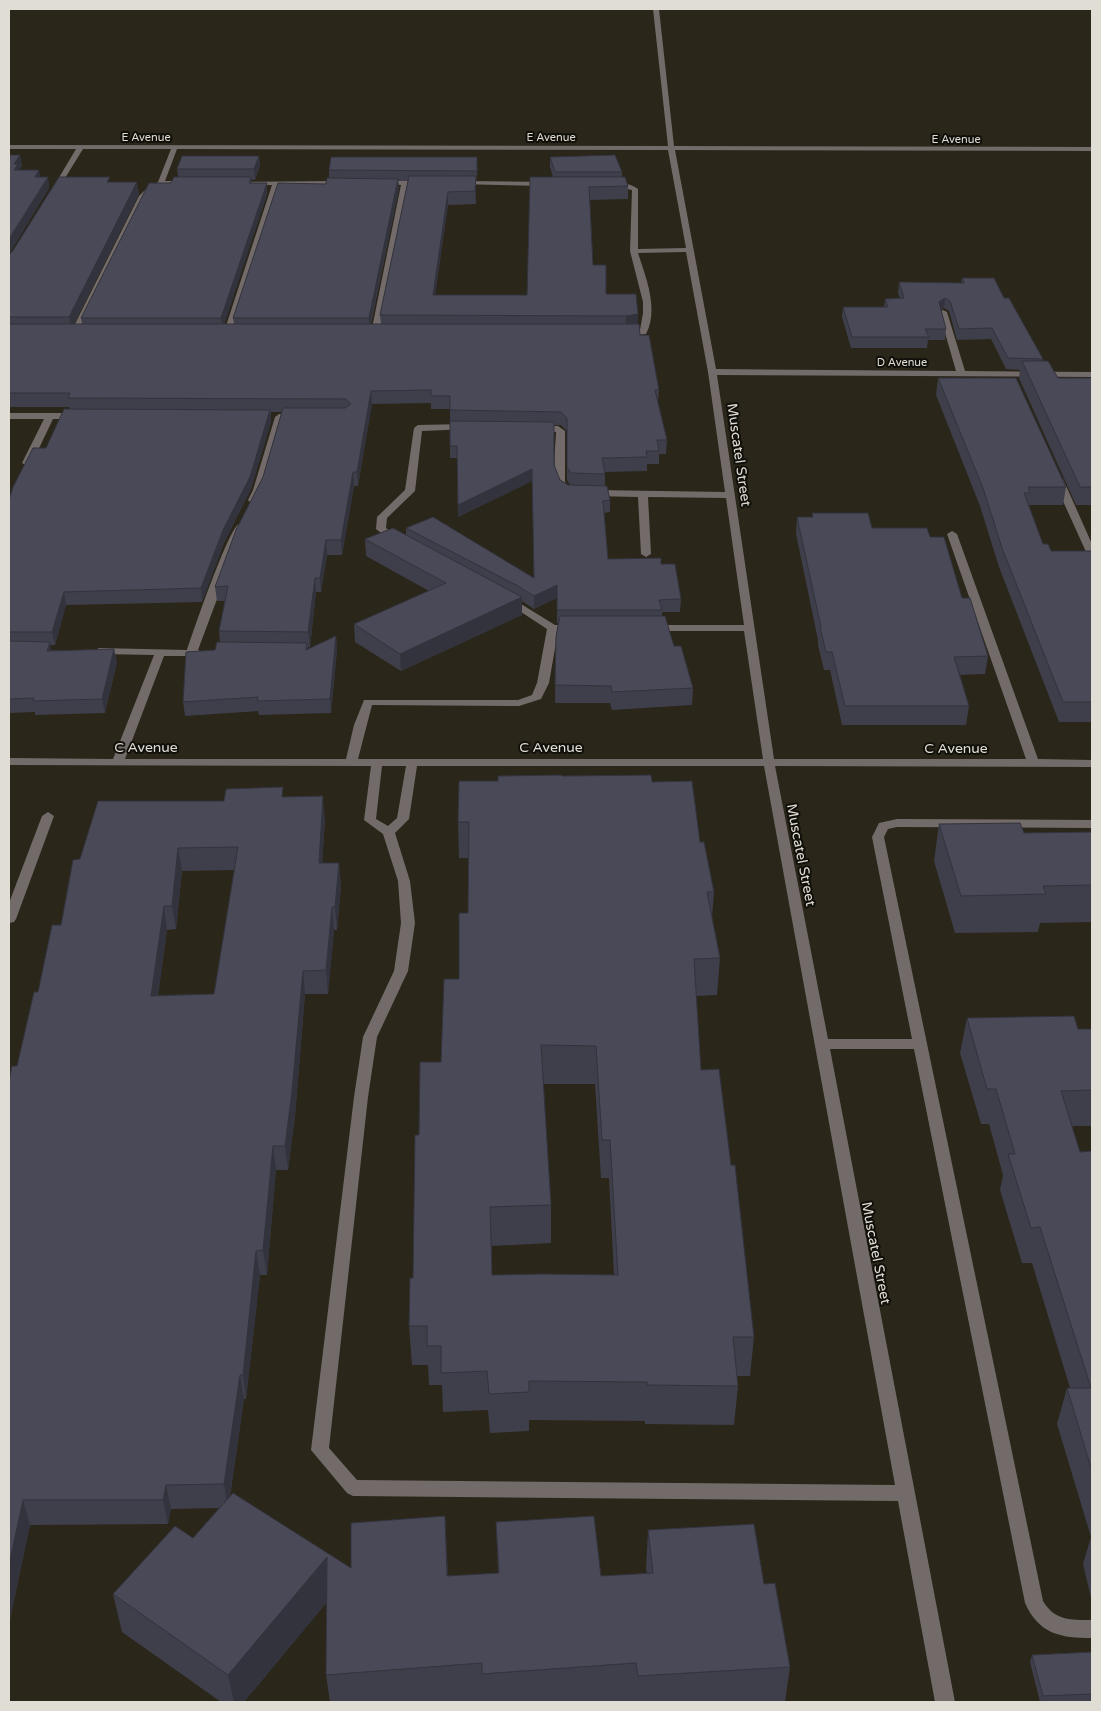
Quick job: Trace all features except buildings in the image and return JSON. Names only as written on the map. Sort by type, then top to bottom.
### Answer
[{"type":"street","name":"Muscatel Street","points":[[656,9],[671,148],[712,372],[769,763],[945,1702]]},
{"type":"street","name":"E Avenue","points":[[9,146],[1092,149]]},
{"type":"street","points":[[49,198],[81,147]]},
{"type":"street","points":[[162,183],[175,147]]},
{"type":"street","points":[[84,332],[70,332],[143,196],[149,189],[162,183],[190,183]]},
{"type":"street","points":[[228,183],[345,183]]},
{"type":"street","points":[[228,332],[276,183]]},
{"type":"street","points":[[375,183],[434,183]]},
{"type":"street","points":[[384,333],[370,333],[405,183]]},
{"type":"street","points":[[454,183],[551,184]]},
{"type":"street","points":[[599,185],[628,186],[635,189],[634,251],[645,295],[647,323],[643,332],[616,334]]},
{"type":"street","points":[[634,251],[690,250]]},
{"type":"street","points":[[943,312],[961,373]]},
{"type":"street","points":[[218,332],[237,332]]},
{"type":"street","name":"D Avenue","points":[[712,372],[961,373],[1012,377],[1092,374]]},
{"type":"street","points":[[9,416],[90,416]]},
{"type":"street","points":[[21,474],[50,416]]},
{"type":"street","points":[[191,653],[231,544],[258,490],[274,417],[308,417]]},
{"type":"street","points":[[407,546],[390,537],[381,529],[382,517],[410,492],[417,430],[422,427],[478,428]]},
{"type":"street","points":[[524,428],[558,429],[561,431],[562,487],[568,492],[730,495]]},
{"type":"street","points":[[1053,468],[1092,554]]},
{"type":"street","points":[[643,494],[646,554]]},
{"type":"street","points":[[952,534],[1034,763]]},
{"type":"street","points":[[495,592],[553,628],[585,628]]},
{"type":"street","points":[[351,762],[368,702],[519,703],[537,698],[543,682],[553,628]]},
{"type":"street","points":[[642,628],[750,628]]},
{"type":"street","points":[[85,651],[210,653]]},
{"type":"street","points":[[118,762],[160,652]]},
{"type":"street","name":"C Avenue","points":[[9,762],[1092,763]]},
{"type":"street","points":[[377,762],[370,820],[389,832],[404,880],[408,923],[401,971],[370,1037],[361,1096],[320,1450],[353,1488],[906,1493]]},
{"type":"street","points":[[389,832],[403,820],[412,762]]},
{"type":"street","points":[[9,920],[48,816]]},
{"type":"street","points":[[1092,824],[897,823],[883,826],[878,837],[1034,1603],[1039,1615],[1063,1629],[1092,1629]]},
{"type":"street","points":[[821,1044],[921,1044]]}]
